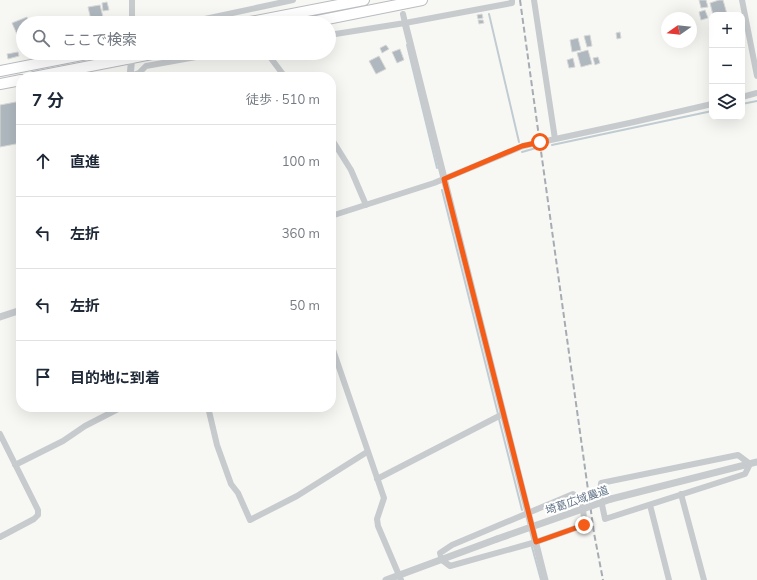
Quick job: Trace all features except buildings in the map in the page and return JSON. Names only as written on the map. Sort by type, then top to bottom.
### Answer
[{"type":"highway","points":[[281,16],[364,0]]},
{"type":"highway","points":[[336,17],[422,0]]},
{"type":"highway","points":[[0,71],[56,60]]},
{"type":"highway","points":[[57,72],[113,60]]},
{"type":"highway","points":[[0,84],[16,81]]},
{"type":"street","points":[[132,0],[132,16]]},
{"type":"street","points":[[219,16],[293,0]]},
{"type":"street","points":[[336,34],[512,3],[512,0]]},
{"type":"street","points":[[534,0],[555,139]]},
{"type":"street","points":[[742,0],[757,76]]},
{"type":"street","points":[[403,14],[545,580]]},
{"type":"street","points":[[130,72],[132,60]]},
{"type":"street","points":[[141,72],[146,66],[179,60]]},
{"type":"street","points":[[272,60],[281,72]]},
{"type":"street","points":[[745,95],[757,93]]},
{"type":"street","points":[[336,214],[444,179],[522,146],[709,105]]},
{"type":"street","points":[[336,146],[351,170],[366,205]]},
{"type":"street","points":[[0,316],[16,311]]},
{"type":"street","points":[[336,359],[384,498],[377,519],[378,526],[400,578]]},
{"type":"street","points":[[15,465],[63,441],[86,426],[113,412]]},
{"type":"street","points":[[209,412],[217,444],[230,484],[238,493],[250,520],[296,496],[367,452]]},
{"type":"street","points":[[377,479],[503,414]]},
{"type":"street","points":[[0,434],[38,510],[38,515],[34,519],[0,537]]},
{"type":"street","points":[[738,455],[754,463],[745,474],[682,494],[605,519],[600,494],[600,483],[738,455]]},
{"type":"street","name":"埼葛広域農道","points":[[386,580],[400,578],[497,539],[611,499],[754,463]]},
{"type":"street","points":[[574,494],[582,504],[584,525],[536,542],[450,566],[442,560],[440,553],[452,545],[528,513],[574,494]]},
{"type":"street","points":[[682,494],[704,580]]},
{"type":"street","points":[[650,504],[669,580]]},
{"type":"waterway","points":[[489,14],[519,142]]},
{"type":"waterway","points":[[407,45],[437,168]]},
{"type":"waterway","points":[[745,103],[757,101]]},
{"type":"waterway","points":[[552,145],[709,112]]},
{"type":"waterway","points":[[522,152],[536,148]]},
{"type":"waterway","points":[[442,190],[498,414]]},
{"type":"waterway","points":[[499,419],[522,510]]},
{"type":"waterway","points":[[532,547],[541,580]]},
{"type":"railway","points":[[520,0],[594,533],[603,580]]},
{"type":"route","points":[[540,142],[522,146],[444,179],[536,542],[584,525]]}]
